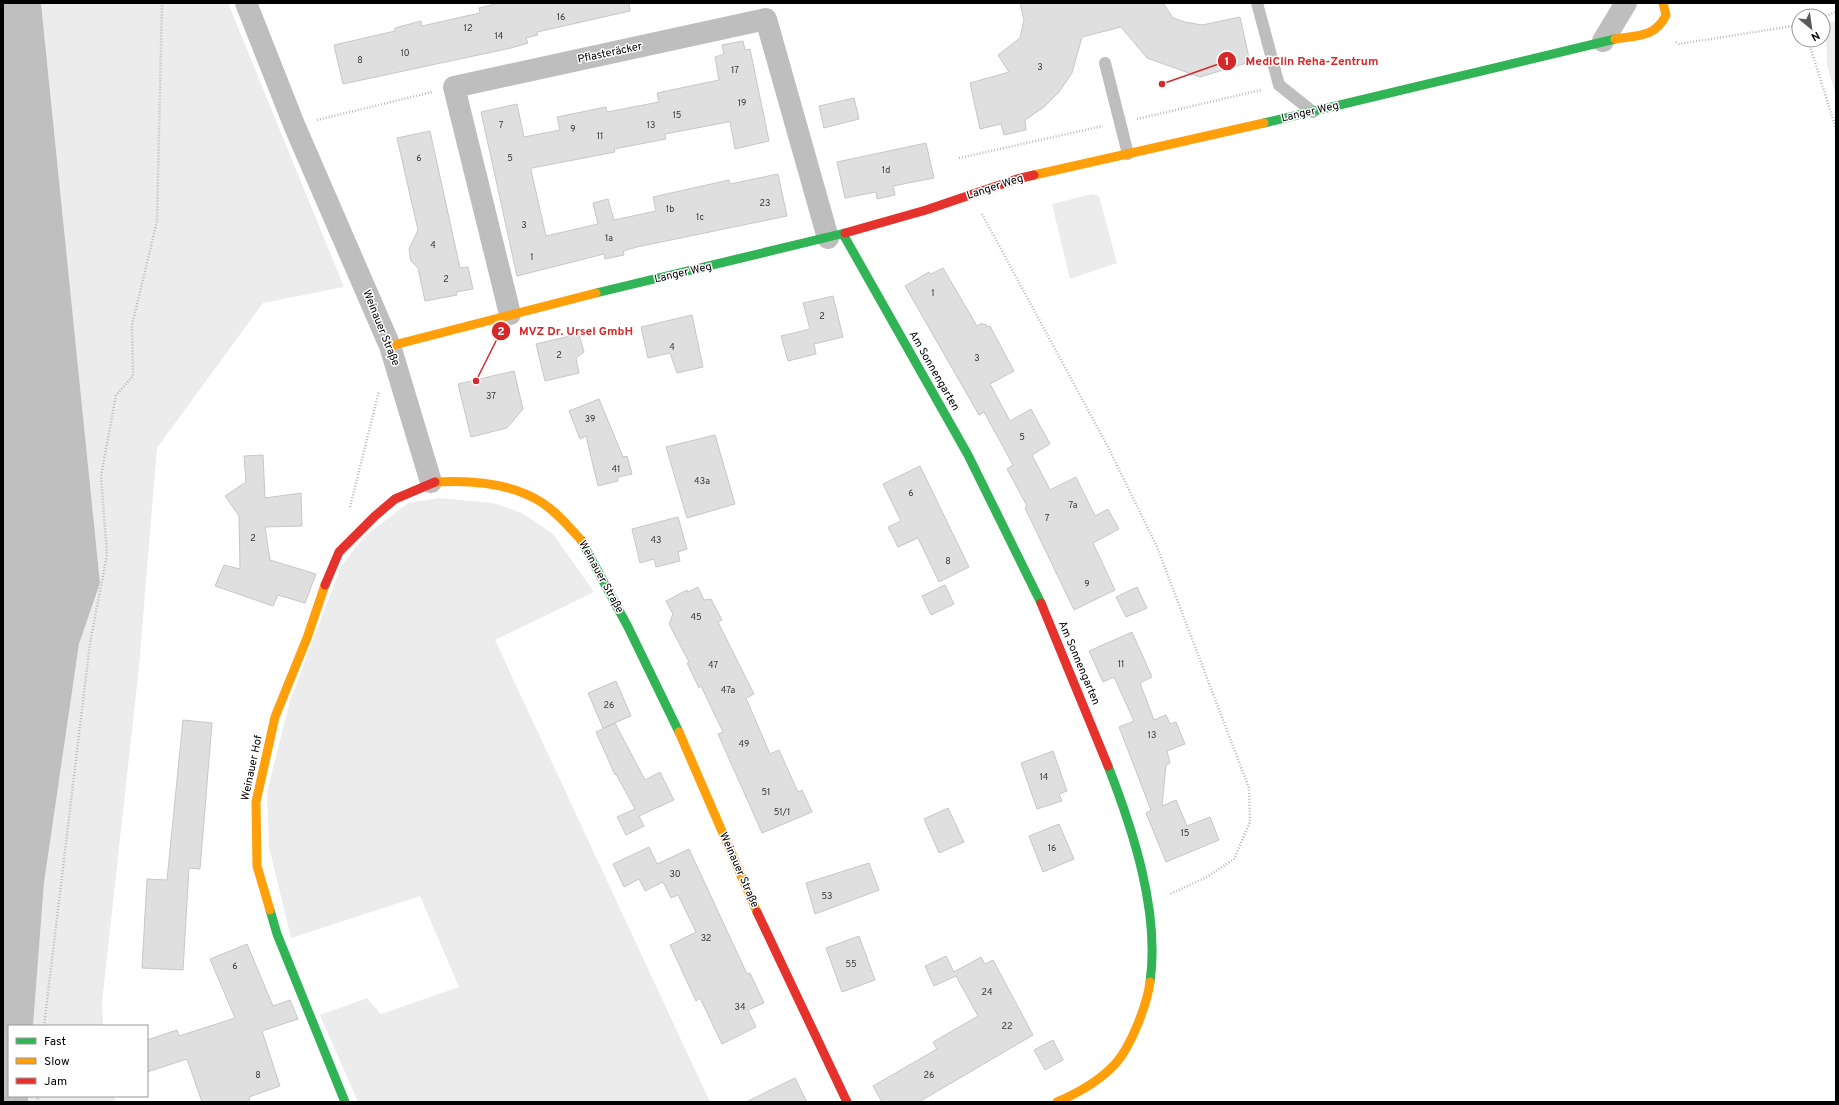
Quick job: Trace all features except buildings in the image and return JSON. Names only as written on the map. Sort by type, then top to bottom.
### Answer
[{"type":"street","name":"Weinauer Straße","points":[[246,3],[295,127],[390,346],[431,482],[485,484],[515,490],[541,502],[564,521],[583,543],[628,627],[667,705],[758,913],[847,1102]]},
{"type":"street","points":[[1603,42],[1626,3]]},
{"type":"street","points":[[1651,33],[1661,25],[1666,15],[1663,3]]},
{"type":"street","name":"Pflasteräcker","points":[[454,87],[764,11],[836,236]]},
{"type":"street","name":"Langer Weg","points":[[390,346],[510,314],[836,236],[926,210],[1017,179],[1313,112],[1603,42],[1651,33]]},
{"type":"street","points":[[454,87],[510,314]]},
{"type":"street","name":"Am Sonnengarten","points":[[836,236],[968,455],[1044,610],[1091,722],[1129,820],[1152,928],[1153,963],[1148,997],[1135,1030],[1116,1063],[1077,1094],[1057,1102]]},
{"type":"street","name":"Weinauer Hof","points":[[345,1102],[277,934],[257,866],[256,802],[275,717],[307,638],[321,593],[339,552],[375,516],[395,499],[431,482]]},
{"type":"lane","points":[[1257,3],[1279,86],[1313,112]]},
{"type":"lane","points":[[1105,63],[1128,154]]},
{"type":"path","points":[[44,1025],[90,643],[108,555],[101,476],[116,395],[133,376],[132,325],[157,221],[162,3]]},
{"type":"path","points":[[1651,33],[1679,44],[1791,26]]},
{"type":"path","points":[[1811,48],[1836,129]]},
{"type":"path","points":[[295,127],[319,119],[454,87]]},
{"type":"path","points":[[972,194],[1029,304],[1108,447],[1157,547],[1249,788],[1250,822],[1234,859],[1207,877],[1148,904]]},
{"type":"path","points":[[348,514],[380,384]]},
{"type":"shaded area","points":[[3,3],[41,3],[100,583],[79,644],[44,883],[33,1025],[8,1025],[8,1097],[28,1097],[28,1102],[3,1102]]},
{"type":"shaded area","points":[[41,3],[228,3],[344,287],[263,303],[157,448],[139,667],[102,1002],[103,1025],[33,1025],[44,883],[79,644],[100,583]]},
{"type":"shaded area","points":[[1836,21],[1836,96],[1827,65],[1827,48],[1831,48],[1831,22]]},
{"type":"shaded area","points":[[1092,194],[1099,196],[1117,263],[1070,279],[1052,204]]},
{"type":"shaded area","points":[[439,498],[493,503],[522,513],[553,534],[594,592],[495,640],[710,1102],[358,1102],[320,1015],[367,998],[381,1014],[459,987],[420,896],[291,938],[269,847],[267,792],[290,701],[341,566],[365,536],[408,503]]},
{"type":"shaded area","points":[[28,1097],[114,1097],[116,1102],[28,1102]]},
{"type":"traffic: fast","points":[[1264,123],[1615,39]]},
{"type":"traffic: fast","points":[[596,293],[845,233]]},
{"type":"traffic: fast","points":[[843,234],[968,455],[1041,603]]},
{"type":"traffic: fast","points":[[581,540],[628,627],[679,732]]},
{"type":"traffic: fast","points":[[1108,766],[1127,817],[1148,900],[1152,955],[1150,982]]},
{"type":"traffic: fast","points":[[270,910],[277,934],[345,1102]]},
{"type":"traffic: slow","points":[[1615,39],[1638,36],[1651,32],[1662,22],[1666,15],[1663,3]]},
{"type":"traffic: slow","points":[[1034,175],[1264,123]]},
{"type":"traffic: slow","points":[[390,346],[596,293]]},
{"type":"traffic: slow","points":[[435,482],[476,482],[517,491],[541,502],[552,510],[581,540]]},
{"type":"traffic: slow","points":[[270,910],[257,866],[256,802],[275,717],[307,638],[325,585]]},
{"type":"traffic: slow","points":[[679,732],[757,912]]},
{"type":"traffic: slow","points":[[1057,1102],[1088,1086],[1110,1069],[1122,1056],[1138,1025],[1146,1002],[1150,982]]},
{"type":"traffic: jam","points":[[845,233],[926,210],[1017,179],[1034,175]]},
{"type":"traffic: jam","points":[[325,585],[339,552],[375,516],[395,499],[435,482]]},
{"type":"traffic: jam","points":[[1041,603],[1108,766]]},
{"type":"traffic: jam","points":[[757,912],[847,1102]]},
{"type":"place","name":"MediClin Reha-Zentrum","points":[[1162,84]]},
{"type":"place","name":"MVZ Dr. Ursel GmbH","points":[[476,381]]}]
